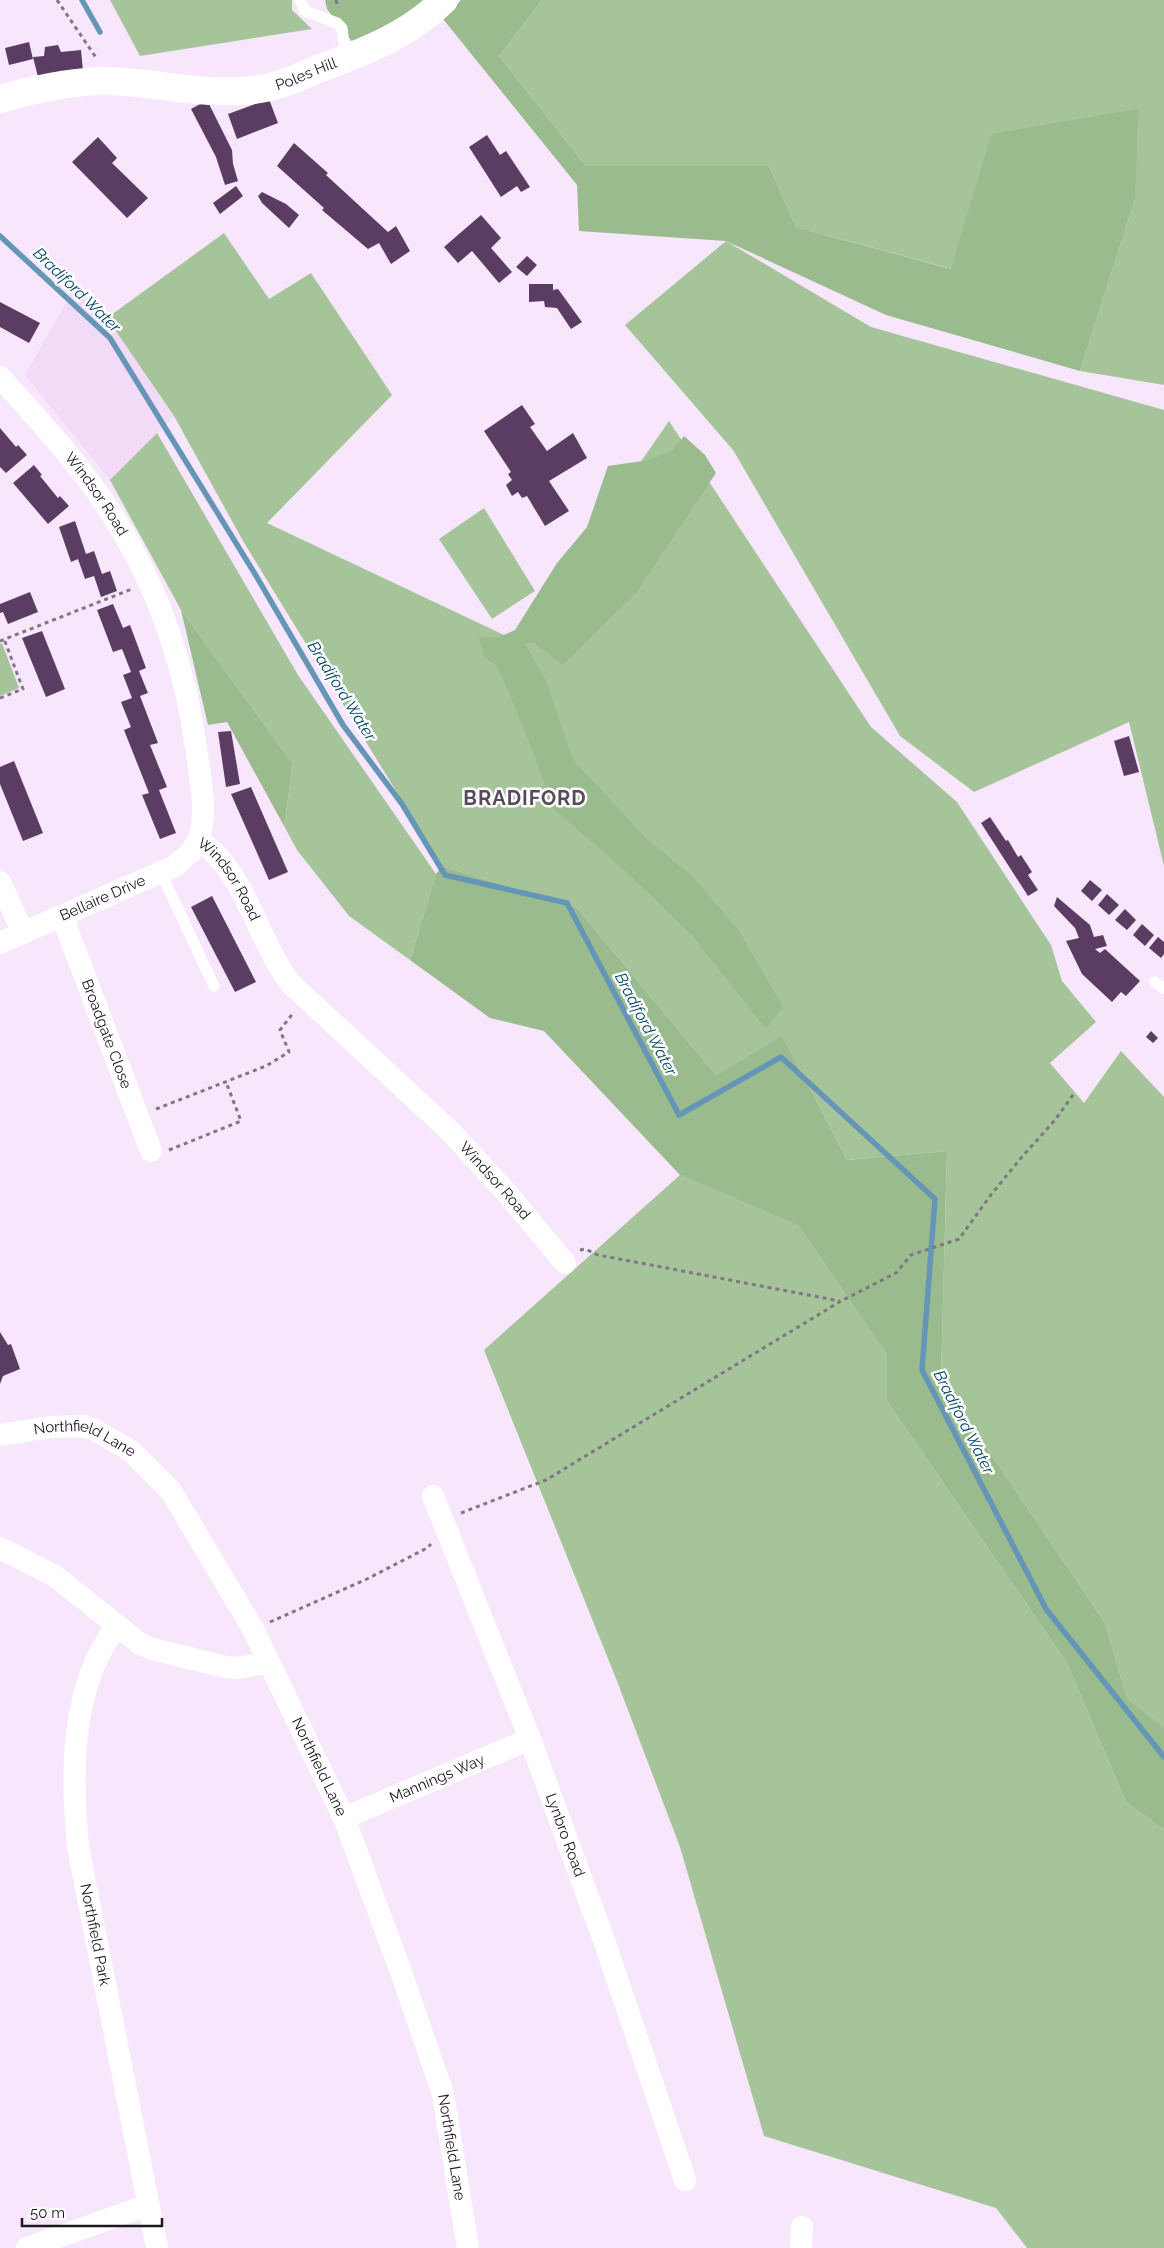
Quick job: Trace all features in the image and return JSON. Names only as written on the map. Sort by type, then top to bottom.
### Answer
[{"type":"street","name":"Poles Hill","points":[[0,98],[23,92],[99,81],[162,85],[213,91],[252,90],[280,84],[346,60],[394,38],[431,13],[444,0]]},
{"type":"street","name":"Windsor Road","points":[[0,377],[101,497],[129,542],[149,582],[173,646],[194,730],[203,801],[202,827],[198,841],[220,860],[233,877],[284,975],[306,998],[450,1132],[506,1192],[564,1263]]},
{"type":"street","name":"Bellaire Drive","points":[[0,942],[181,862],[198,841]]},
{"type":"street","points":[[0,882],[23,933]]},
{"type":"street","name":"Broadgate Close","points":[[62,916],[151,1151]]},
{"type":"street","name":"Northfield Lane","points":[[0,1435],[50,1427],[83,1426],[95,1430],[131,1451],[171,1491],[253,1630],[344,1818],[401,1972],[442,2094],[468,2248]]},
{"type":"street","name":"Lynbro Road","points":[[433,1496],[530,1739],[606,1946],[685,2180]]},
{"type":"street","points":[[0,1548],[55,1576],[139,1642],[152,1649],[209,1664],[238,1668],[269,1662]]},
{"type":"street","name":"Northfield Park","points":[[117,1625],[104,1641],[82,1701],[73,1792],[78,1847],[157,2248]]},
{"type":"street","name":"Mannings Way","points":[[344,1818],[530,1739]]},
{"type":"street","points":[[27,2248],[148,2205]]},
{"type":"lane","points":[[300,0],[305,11],[337,23],[342,28],[346,60]]},
{"type":"lane","points":[[160,872],[214,986]]},
{"type":"path","points":[[57,0],[97,60],[105,61]]},
{"type":"path","points":[[0,698],[23,689],[2,640],[149,582]]},
{"type":"path","points":[[138,1116],[266,1066],[289,1052],[280,1030],[306,998]]},
{"type":"path","points":[[151,1151],[154,1157],[241,1121],[226,1082]]},
{"type":"path","points":[[253,1630],[366,1579],[427,1548],[463,1510],[546,1480],[841,1301],[896,1273],[911,1255],[959,1238],[1020,1158],[1055,1120],[1075,1092]]},
{"type":"path","points":[[564,1263],[577,1250],[585,1249],[598,1255],[841,1301]]},
{"type":"shaded area","points":[[74,289],[107,318],[174,416],[110,480],[25,375]]},
{"type":"green space","points":[[110,0],[292,0],[292,10],[312,29],[140,56]]},
{"type":"green space","points":[[325,0],[430,0],[356,47],[327,9]]},
{"type":"green space","points":[[461,0],[542,0],[499,56],[586,166],[769,166],[796,227],[951,269],[991,134],[1138,109],[1135,199],[1080,371],[886,315],[726,241],[579,231],[577,185],[443,19]]},
{"type":"green space","points":[[542,0],[1164,0],[1164,385],[1080,371],[1135,199],[991,134],[952,269],[796,227],[769,166],[586,166],[499,56]]},
{"type":"green space","points":[[224,233],[269,299],[311,273],[392,395],[267,523],[517,641],[669,421],[871,727],[957,802],[1051,945],[1062,981],[1096,1022],[1050,1063],[1084,1103],[1121,1051],[1164,1097],[1164,1727],[1127,1698],[1105,1623],[941,1380],[947,1151],[847,1160],[782,1035],[716,1075],[577,908],[442,866],[243,541],[174,416],[107,318]]},
{"type":"green space","points":[[726,241],[871,327],[1164,410],[1164,866],[1129,722],[974,792],[900,736],[733,450],[625,325]]},
{"type":"green space","points":[[157,433],[298,675],[436,874],[410,960],[349,916],[297,850],[284,826],[293,764],[181,610],[110,480]]},
{"type":"green space","points":[[684,436],[705,455],[716,473],[636,593],[563,665],[534,643],[525,644],[546,681],[573,760],[647,839],[693,877],[739,931],[783,1007],[766,1029],[691,934],[622,868],[553,808],[505,683],[496,665],[485,658],[479,638],[499,637],[515,630],[557,563],[587,527],[608,466],[649,460],[672,451]]},
{"type":"green space","points":[[484,508],[535,591],[492,619],[439,539]]},
{"type":"green space","points":[[181,610],[293,764],[284,826],[227,722],[208,725]]},
{"type":"green space","points":[[2,643],[19,688],[0,696],[0,644]]},
{"type":"green space","points":[[442,866],[577,908],[716,1075],[782,1035],[847,1160],[947,1151],[941,1380],[1105,1623],[1127,1698],[1164,1727],[1164,1830],[1126,1802],[1067,1663],[887,1401],[887,1355],[799,1225],[680,1175],[544,1031],[490,1018],[410,960],[436,874]]},
{"type":"green space","points":[[680,1175],[799,1224],[887,1355],[887,1401],[1067,1663],[1126,1802],[1164,1830],[1164,2248],[1027,2248],[996,2208],[764,2136],[680,1847],[617,1681],[484,1350]]},
{"type":"building","points":[[29,42],[33,59],[9,65],[5,48]]},
{"type":"building","points":[[58,45],[61,52],[81,50],[83,71],[38,77],[33,57],[44,56],[45,47]]},
{"type":"building","points":[[269,99],[278,123],[237,139],[228,114]]},
{"type":"building","points":[[207,100],[232,150],[233,164],[238,181],[225,185],[216,157],[191,109]]},
{"type":"building","points":[[487,135],[500,155],[506,151],[530,187],[521,192],[517,186],[501,197],[469,147]]},
{"type":"building","points":[[98,137],[117,158],[112,163],[148,198],[127,218],[72,162]]},
{"type":"building","points":[[294,143],[328,173],[326,175],[388,232],[396,226],[410,251],[391,264],[379,243],[368,249],[322,210],[324,208],[277,166]]},
{"type":"building","points":[[236,186],[243,196],[220,214],[213,203]]},
{"type":"building","points":[[262,192],[286,204],[299,215],[289,228],[262,203],[258,196]]},
{"type":"building","points":[[481,215],[501,238],[491,248],[512,272],[499,283],[472,251],[458,263],[444,247]]},
{"type":"building","points":[[527,256],[537,265],[527,276],[516,267]]},
{"type":"building","points":[[529,284],[553,284],[553,290],[558,289],[582,322],[571,329],[557,308],[545,307],[544,301],[529,302]]},
{"type":"building","points":[[0,302],[40,323],[29,343],[0,327]]},
{"type":"building","points":[[522,405],[535,424],[530,427],[547,451],[573,433],[587,458],[549,481],[569,511],[545,526],[527,496],[522,498],[518,492],[512,496],[506,485],[512,480],[508,474],[511,472],[484,431]]},
{"type":"building","points":[[0,428],[16,447],[18,445],[27,455],[6,473],[0,467]]},
{"type":"building","points":[[34,465],[42,475],[40,476],[58,498],[60,496],[69,506],[48,524],[13,483]]},
{"type":"building","points":[[75,521],[86,554],[94,551],[102,574],[110,571],[117,591],[101,597],[94,576],[85,579],[78,559],[71,562],[59,527]]},
{"type":"building","points":[[30,592],[38,612],[8,624],[3,612],[0,613],[0,604]]},
{"type":"building","points":[[113,604],[123,628],[130,625],[146,668],[139,671],[148,693],[140,696],[158,743],[150,745],[167,787],[159,790],[176,833],[160,839],[142,795],[149,793],[124,730],[131,727],[121,702],[132,698],[123,675],[131,672],[122,649],[113,652],[97,610]]},
{"type":"building","points":[[42,631],[65,689],[46,697],[22,638]]},
{"type":"building","points":[[231,731],[240,784],[226,787],[218,732]]},
{"type":"building","points":[[1129,736],[1139,772],[1124,776],[1114,741]]},
{"type":"building","points":[[14,761],[43,833],[23,841],[0,784],[0,767]]},
{"type":"building","points":[[251,787],[288,872],[269,880],[231,794]]},
{"type":"building","points":[[990,817],[1006,841],[1008,840],[1018,857],[1021,855],[1032,872],[1028,875],[1038,890],[1028,896],[981,823]]},
{"type":"building","points":[[1090,880],[1102,890],[1092,901],[1081,891]]},
{"type":"building","points":[[1107,894],[1119,905],[1109,915],[1098,905]]},
{"type":"building","points":[[212,896],[256,982],[235,992],[191,907]]},
{"type":"building","points":[[1057,897],[1090,925],[1094,937],[1103,935],[1107,946],[1095,949],[1100,953],[1105,949],[1140,981],[1126,996],[1121,992],[1112,1002],[1082,974],[1066,941],[1079,938],[1075,928],[1054,906]]},
{"type":"building","points":[[1125,909],[1136,920],[1127,930],[1115,920]]},
{"type":"building","points":[[1142,924],[1154,935],[1145,946],[1133,935]]},
{"type":"building","points":[[1158,937],[1164,942],[1164,954],[1161,958],[1149,948]]},
{"type":"building","points":[[1151,1031],[1158,1038],[1153,1043],[1146,1037]]},
{"type":"building","points":[[0,1332],[8,1345],[11,1344],[20,1369],[3,1376],[0,1384]]},
{"type":"waterway","points":[[82,0],[100,32]]},
{"type":"waterway","name":"Bradiford Water","points":[[0,236],[110,338],[255,574],[343,725],[402,804],[445,875],[567,903],[679,1115],[781,1057],[935,1199],[922,1370],[1046,1609],[1164,1757]]},
{"type":"district","name":"BRADIFORD","points":[[525,798]]}]
